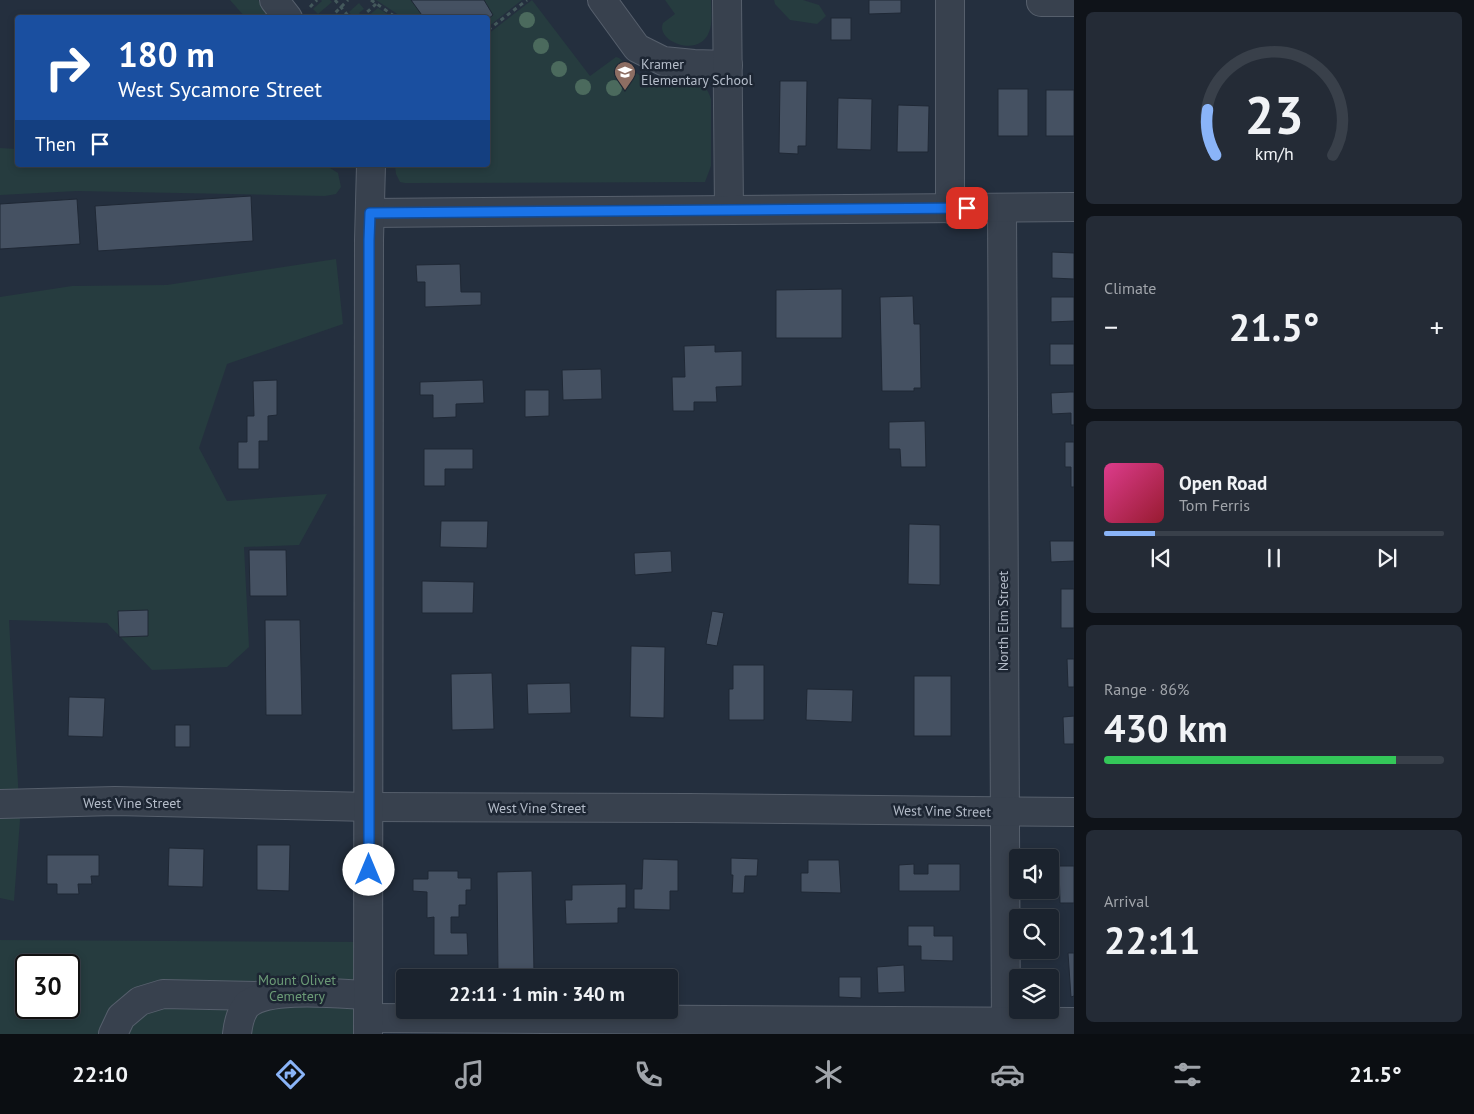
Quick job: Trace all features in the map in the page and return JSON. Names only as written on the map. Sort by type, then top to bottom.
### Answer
[{"type":"street","points":[[274,0],[286,15]]},
{"type":"street","points":[[602,0],[637,48],[663,61],[728,65]]},
{"type":"street","points":[[727,0],[729,210]]},
{"type":"street","points":[[950,0],[950,208]]},
{"type":"street","points":[[1042,0],[1041,2],[1074,2]]},
{"type":"street","points":[[368,1016],[369,240],[371,167]]},
{"type":"street","points":[[370,213],[1074,207]]},
{"type":"street","name":"North Elm Street","points":[[1002,208],[1006,1028]]},
{"type":"street","name":"West Vine Street","points":[[0,804],[115,802],[369,807],[1074,812]]},
{"type":"street","points":[[113,1034],[121,1017],[140,1001],[163,994],[261,996],[285,993],[368,1016],[847,1028],[1006,1028],[1074,1022]]},
{"type":"street","points":[[238,1034],[238,1025],[246,1006],[261,996]]},
{"type":"path","points":[[335,0],[347,15]]},
{"type":"path","points":[[333,15],[348,0]]},
{"type":"path","points":[[371,0],[392,15]]},
{"type":"path","points":[[490,28],[527,0]]},
{"type":"path","points":[[366,15],[376,4]]},
{"type":"green space","points":[[230,0],[258,0],[271,15],[243,15]]},
{"type":"green space","points":[[321,0],[330,0],[332,2],[318,14],[313,9]]},
{"type":"green space","points":[[376,0],[411,0],[422,15],[399,15]]},
{"type":"green space","points":[[484,0],[522,0],[490,25],[490,17],[493,15]]},
{"type":"green space","points":[[532,0],[590,76],[616,57],[647,79],[693,82],[701,85],[707,90],[711,99],[711,166],[705,182],[400,182],[395,167],[490,167],[490,32]]},
{"type":"green space","points":[[665,0],[711,0],[711,25],[704,40],[696,45],[688,46],[671,41],[665,36],[662,30],[663,23],[675,14]]},
{"type":"green space","points":[[774,0],[803,0],[819,5],[826,16],[817,24],[790,20],[775,4]]},
{"type":"green space","points":[[359,3],[364,9],[359,13],[361,15],[351,15],[349,12]]},
{"type":"green space","points":[[378,8],[389,15],[369,15]]},
{"type":"green space","points":[[0,148],[15,149],[15,167],[328,167],[338,173],[341,187],[336,194],[325,196],[77,191],[0,195]]},
{"type":"green space","points":[[336,259],[343,324],[227,364],[199,448],[227,501],[327,494],[299,545],[244,547],[249,647],[227,667],[152,670],[107,623],[9,620],[20,820],[14,901],[0,898],[0,297],[72,286],[167,285]]},
{"type":"green space","name":"Mount Olivet Cemetery","points":[[0,940],[369,942],[368,1034],[0,1034]]},
{"type":"building","points":[[411,0],[484,0],[493,15],[490,17],[490,15],[422,15]]},
{"type":"building","points":[[869,0],[901,0],[901,13],[869,14]]},
{"type":"building","points":[[831,18],[851,18],[851,40],[831,40]]},
{"type":"building","points":[[780,81],[807,81],[806,146],[798,146],[798,154],[779,153]]},
{"type":"building","points":[[998,89],[1028,89],[1028,136],[998,136]]},
{"type":"building","points":[[1046,90],[1074,90],[1074,136],[1046,136]]},
{"type":"building","points":[[838,98],[872,99],[871,150],[837,149]]},
{"type":"building","points":[[898,105],[929,106],[928,152],[897,152]]},
{"type":"building","points":[[251,196],[253,241],[98,251],[95,206]]},
{"type":"building","points":[[77,199],[80,244],[0,249],[0,204]]},
{"type":"building","points":[[1052,252],[1074,253],[1074,279],[1052,278]]},
{"type":"building","points":[[460,264],[461,292],[481,292],[481,305],[425,307],[425,282],[417,282],[416,265]]},
{"type":"building","points":[[842,289],[842,338],[776,338],[776,290]]},
{"type":"building","points":[[913,296],[914,324],[920,324],[921,388],[914,388],[914,391],[882,391],[880,297]]},
{"type":"building","points":[[1051,297],[1074,297],[1074,321],[1051,322]]},
{"type":"building","points":[[1050,344],[1074,344],[1074,365],[1050,365]]},
{"type":"building","points":[[715,345],[715,352],[742,351],[742,386],[716,387],[717,402],[694,402],[694,411],[673,411],[672,377],[685,377],[684,346]]},
{"type":"building","points":[[601,369],[602,399],[563,400],[562,370]]},
{"type":"building","points":[[277,380],[277,415],[268,416],[268,441],[259,441],[259,469],[238,469],[238,442],[247,442],[247,416],[254,416],[253,381]]},
{"type":"building","points":[[483,380],[484,403],[456,404],[456,417],[433,418],[433,395],[420,395],[420,382]]},
{"type":"building","points":[[525,390],[549,390],[549,416],[525,417]]},
{"type":"building","points":[[1074,392],[1074,425],[1071,425],[1071,413],[1052,414],[1051,393]]},
{"type":"building","points":[[925,421],[926,467],[901,467],[900,449],[889,449],[889,422]]},
{"type":"building","points":[[1065,442],[1074,442],[1074,487],[1071,487],[1071,467],[1065,467]]},
{"type":"building","points":[[424,449],[473,449],[473,469],[445,469],[445,486],[424,486]]},
{"type":"building","points":[[441,521],[488,521],[487,548],[440,547]]},
{"type":"building","points":[[909,524],[940,525],[940,585],[908,584]]},
{"type":"building","points":[[1050,541],[1074,541],[1074,561],[1051,562]]},
{"type":"building","points":[[249,550],[286,550],[287,596],[250,596]]},
{"type":"building","points":[[671,551],[672,572],[635,575],[634,553]]},
{"type":"building","points":[[422,581],[474,582],[473,613],[422,613]]},
{"type":"building","points":[[1061,589],[1074,589],[1074,628],[1061,628]]},
{"type":"building","points":[[148,610],[148,636],[119,637],[118,611]]},
{"type":"building","points":[[712,611],[724,613],[717,646],[706,644]]},
{"type":"building","points":[[265,620],[300,620],[302,715],[266,715]]},
{"type":"building","points":[[631,646],[665,647],[664,718],[630,717]]},
{"type":"building","points":[[1067,659],[1074,659],[1074,687],[1068,687]]},
{"type":"building","points":[[733,665],[764,665],[764,720],[729,720],[729,689],[733,689]]},
{"type":"building","points":[[492,673],[494,729],[452,730],[451,674]]},
{"type":"building","points":[[914,676],[951,676],[951,736],[914,736]]},
{"type":"building","points":[[570,683],[571,713],[528,714],[527,684]]},
{"type":"building","points":[[807,689],[853,690],[852,722],[806,720]]},
{"type":"building","points":[[69,697],[105,698],[103,737],[68,736]]},
{"type":"building","points":[[1074,716],[1074,744],[1064,744],[1063,717]]},
{"type":"building","points":[[175,725],[190,725],[190,747],[175,747]]},
{"type":"building","points":[[257,845],[290,845],[289,891],[257,890]]},
{"type":"building","points":[[169,848],[204,849],[203,887],[168,886]]},
{"type":"building","points":[[47,855],[99,855],[99,876],[91,876],[92,884],[78,884],[79,894],[57,894],[57,884],[47,884]]},
{"type":"building","points":[[731,858],[758,859],[757,876],[745,876],[744,893],[732,893],[733,875],[731,875]]},
{"type":"building","points":[[643,859],[678,860],[678,891],[670,891],[670,910],[634,909],[634,889],[642,889]]},
{"type":"building","points":[[808,860],[839,860],[841,893],[801,892],[801,873],[808,873]]},
{"type":"building","points":[[914,864],[914,874],[928,874],[928,864],[960,864],[960,891],[899,891],[899,865]]},
{"type":"building","points":[[1059,866],[1074,866],[1074,903],[1060,903]]},
{"type":"building","points":[[428,871],[458,871],[458,878],[471,878],[471,890],[466,890],[466,905],[459,905],[459,917],[451,917],[451,933],[467,933],[468,955],[434,955],[434,917],[427,918],[427,892],[413,891],[413,879],[428,879]]},
{"type":"building","points":[[532,871],[534,969],[498,969],[497,872]]},
{"type":"building","points":[[626,884],[626,908],[618,908],[618,923],[566,924],[565,900],[572,900],[572,885]]},
{"type":"building","points":[[908,926],[934,926],[934,936],[953,936],[953,961],[921,960],[921,946],[908,946]]},
{"type":"building","points":[[1068,953],[1074,953],[1074,996],[1071,997]]},
{"type":"building","points":[[904,965],[905,992],[878,993],[877,967]]},
{"type":"building","points":[[839,977],[861,977],[861,998],[839,997]]},
{"type":"place","name":"Kramer Elementary School","points":[[625,91]]},
{"type":"route","points":[[369,870],[370,213],[967,208]]}]
